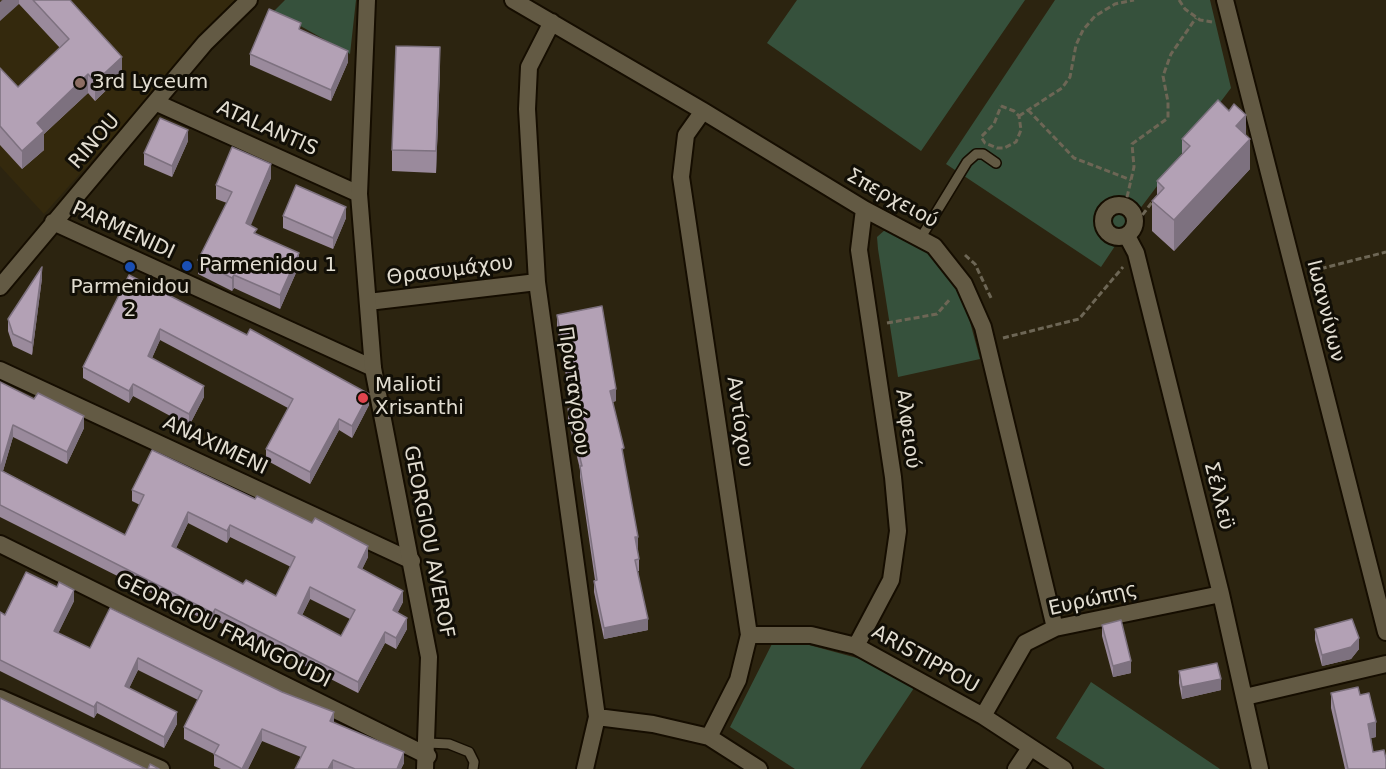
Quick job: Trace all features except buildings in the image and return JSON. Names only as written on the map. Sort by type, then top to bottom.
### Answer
[{"type":"street","name":"RINOU","points":[[0,287],[53,222],[157,103],[205,43],[249,0]]},
{"type":"street","name":"GEORGIOU AVEROF","points":[[368,0],[359,194],[373,368],[429,657],[427,756]]},
{"type":"street","name":"Σπερχειού","points":[[513,0],[703,111],[864,209],[934,246],[964,284],[987,342],[1055,628]]},
{"type":"street","name":"Ιωαννίνων","points":[[1225,0],[1386,632]]},
{"type":"street","name":"Πρωταγόρου","points":[[552,22],[529,67],[527,109],[537,282],[597,717],[585,769]]},
{"type":"street","name":"ATALANTIS","points":[[157,103],[359,194]]},
{"type":"street","name":"Αντίοχου","points":[[703,111],[686,135],[681,177],[749,635],[738,680],[709,737]]},
{"type":"street","points":[[1125,206],[1133,212],[1131,229],[1111,235],[1103,221],[1110,207],[1125,206]]},
{"type":"street","name":"Αλφειού","points":[[856,646],[891,580],[898,531],[893,477],[859,250],[864,209]]},
{"type":"street","name":"PARMENIDI","points":[[53,222],[373,368]]},
{"type":"street","name":"Σέλλεϋ","points":[[1131,229],[1221,594],[1260,769]]},
{"type":"street","name":"Θρασυμάχου","points":[[368,302],[537,282]]},
{"type":"street","name":"ANAXIMENI","points":[[0,370],[412,561]]},
{"type":"street","name":"GEORGIOU FRANGOUDI","points":[[0,544],[427,756]]},
{"type":"street","name":"Ευρώπης","points":[[983,716],[1025,643],[1055,628],[1221,594]]},
{"type":"street","name":"ARISTIPPOU","points":[[749,635],[811,635],[856,646],[983,716],[1064,769]]},
{"type":"street","points":[[1245,697],[1386,664]]},
{"type":"street","points":[[0,698],[161,769]]},
{"type":"street","points":[[597,717],[653,724],[709,737],[759,769]]},
{"type":"street","points":[[1016,769],[1030,748]]},
{"type":"lane","points":[[920,239],[967,162],[976,154],[983,154],[996,163]]},
{"type":"lane","points":[[427,756],[449,744],[469,752],[473,769]]},
{"type":"path","points":[[1019,116],[1062,88],[1070,77],[1076,45],[1095,16],[1115,4],[1134,0]]},
{"type":"path","points":[[1179,0],[1185,9],[1196,18],[1220,24]]},
{"type":"path","points":[[1125,206],[1134,167],[1132,144],[1168,118],[1163,76],[1171,54],[1196,18]]},
{"type":"path","points":[[1001,106],[1008,107],[1019,116],[1020,136],[1010,146],[997,148],[985,142],[981,137],[994,124],[1001,106]]},
{"type":"path","points":[[1028,110],[1074,158],[1131,180]]},
{"type":"path","points":[[1131,229],[1158,195]]},
{"type":"path","points":[[1303,273],[1386,252]]},
{"type":"path","points":[[987,342],[1079,319],[1106,284],[1136,253]]},
{"type":"path","points":[[870,326],[937,314],[964,284]]},
{"type":"shaded area","name":"3rd Lyceum","points":[[0,0],[235,0],[44,214],[0,166]]},
{"type":"green space","points":[[285,0],[356,0],[350,54],[274,11]]},
{"type":"green space","points":[[797,0],[1025,0],[921,151],[767,43]]},
{"type":"green space","points":[[1055,0],[1210,0],[1231,88],[1139,210],[1101,267],[946,164]]},
{"type":"green space","points":[[886,229],[932,255],[963,296],[980,359],[898,377],[877,237]]},
{"type":"green space","points":[[776,636],[868,661],[916,685],[860,769],[795,769],[730,727]]},
{"type":"green space","points":[[1091,682],[1220,769],[1105,769],[1056,738]]},
{"type":"place","name":"3rd Lyceum","points":[[80,83]]},
{"type":"place","name":"Parmenidou 1","points":[[187,266]]},
{"type":"place","name":"Parmenidou 2","points":[[130,267]]},
{"type":"place","name":"Malioti Xrisanthi","points":[[363,398]]}]
